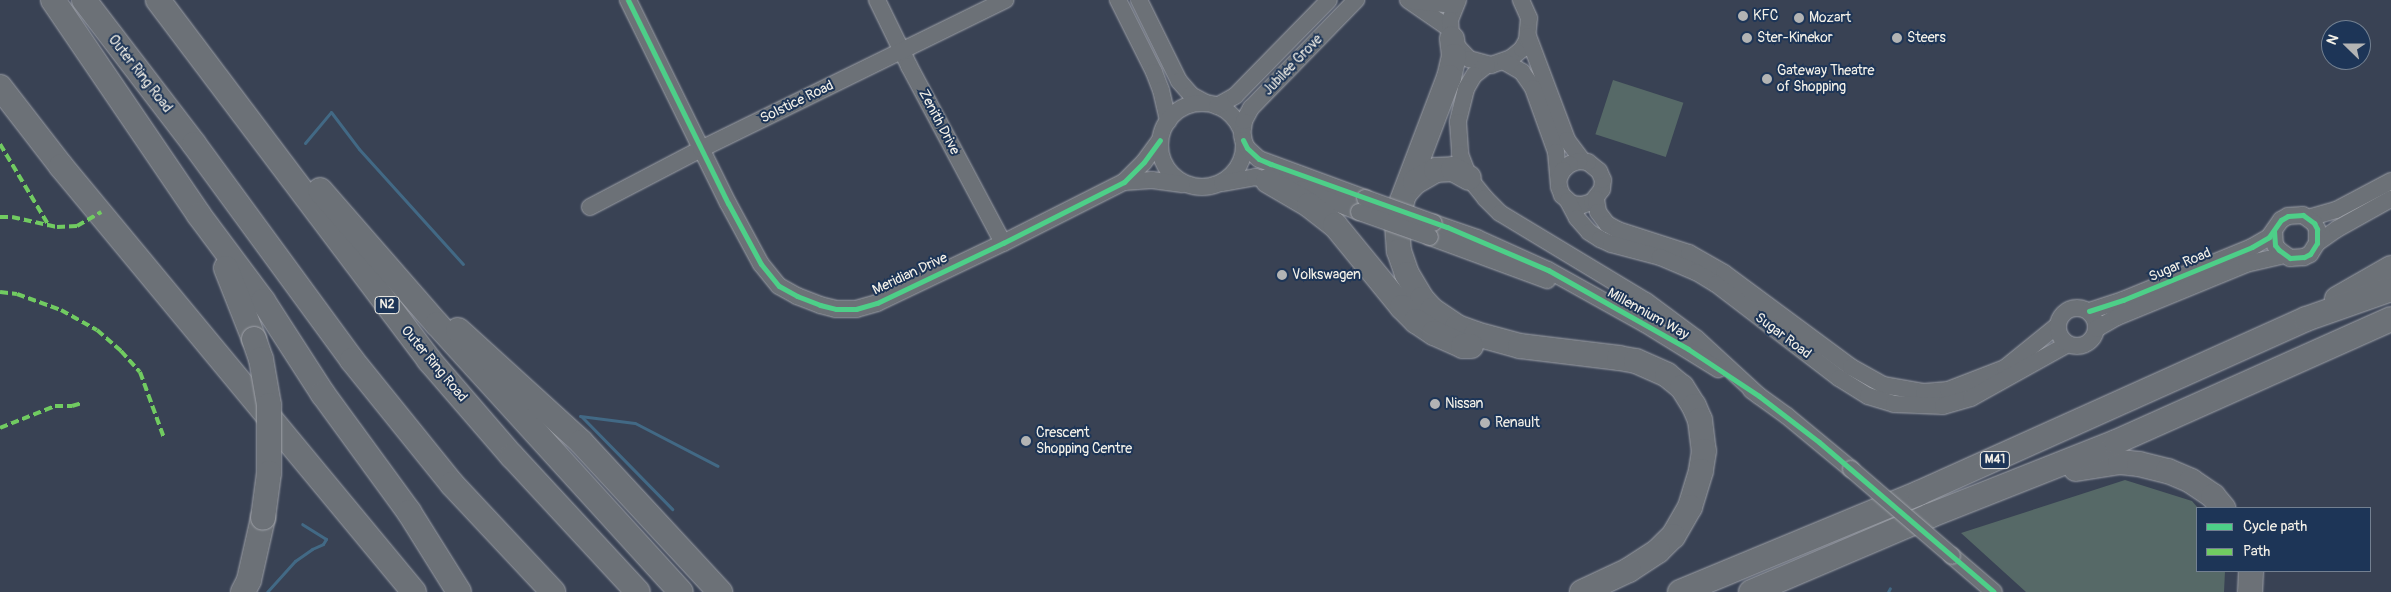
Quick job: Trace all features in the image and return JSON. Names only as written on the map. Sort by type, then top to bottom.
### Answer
[{"type":"highway","points":[[53,0],[199,215],[263,301],[323,394],[409,512],[459,592]]},
{"type":"highway","name":"Outer Ring Road","points":[[84,0],[194,144],[352,360],[452,484],[553,592]]},
{"type":"highway","name":"Outer Ring Road","points":[[158,0],[240,106],[392,312],[430,360],[512,456],[638,592]]},
{"type":"highway","points":[[1451,34],[1454,56],[1449,77],[1402,200],[1397,224],[1399,250],[1407,274],[1422,299],[1432,310],[1457,327],[1520,346],[1636,361],[1667,375],[1682,387],[1700,420],[1704,451],[1701,471],[1690,507],[1673,536],[1658,551],[1629,570],[1582,592]]},
{"type":"highway","points":[[186,37],[212,64],[376,256],[682,592]]},
{"type":"highway","points":[[0,81],[7,96],[61,166],[414,592]]},
{"type":"highway","points":[[1402,200],[1415,182],[1436,170],[1453,169],[1470,178]]},
{"type":"highway","points":[[1268,181],[1309,205],[1335,225],[1402,307],[1416,321],[1434,333],[1463,346],[1490,348],[1520,346]]},
{"type":"highway","points":[[199,215],[235,288],[254,339],[265,380],[270,426],[269,473],[263,518],[248,580],[243,592]]},
{"type":"highway","points":[[376,256],[434,310],[482,349],[581,442],[720,592]]},
{"type":"highway","points":[[2306,319],[2356,287],[2391,268]]},
{"type":"highway","name":"M41","points":[[1680,592],[1919,493],[2306,319],[2391,289]]},
{"type":"highway","name":"M41","points":[[1751,592],[2182,414],[2387,321]]},
{"type":"highway","points":[[2022,479],[2098,464],[2120,462],[2139,464],[2168,471],[2191,481],[2212,496],[2222,507]]},
{"type":"highway","points":[[2250,592],[2251,572]]},
{"type":"street","name":"Meridian Drive","points":[[628,0],[701,149],[761,264],[779,286],[797,296],[820,305],[836,309],[856,308],[877,303],[1003,243],[1124,182],[1144,162],[1160,140]]},
{"type":"street","name":"Zenith Drive","points":[[878,0],[901,50],[1003,243]]},
{"type":"street","name":"Solstice Road","points":[[590,207],[701,149],[1005,0]]},
{"type":"street","points":[[1118,0],[1158,81],[1168,121]]},
{"type":"street","points":[[1139,0],[1179,80],[1191,95],[1212,105],[1236,120],[1243,138],[1240,163],[1231,176],[1218,184],[1202,188],[1186,184],[1173,177],[1164,165],[1160,152],[1160,140],[1168,121],[1183,108],[1194,104],[1212,105]]},
{"type":"street","name":"Jubilee Grove","points":[[1212,105],[1235,96],[1329,0]]},
{"type":"street","name":"Jubilee Grove","points":[[1243,138],[1244,121],[1251,108],[1356,0]]},
{"type":"street","points":[[1408,0],[1457,3],[1451,14],[1451,34]]},
{"type":"street","points":[[1408,0],[1451,34],[1466,58],[1487,65]]},
{"type":"street","points":[[1505,62],[1522,72],[1531,83],[1556,152],[1560,191],[1568,201],[1582,205],[1596,199],[1602,189],[1601,176],[1597,168],[1583,161],[1567,140],[1528,36],[1528,15],[1521,0]]},
{"type":"street","points":[[1528,36],[1519,52],[1505,62],[1487,65],[1478,71],[1470,82],[1458,114],[1460,154],[1470,178],[1500,213],[1646,301],[1696,338],[1758,396]]},
{"type":"street","name":"Millennium Way","points":[[1243,138],[1247,148],[1259,159],[1362,205],[1432,230],[1544,279],[1574,286],[1688,349],[1758,396],[1851,469],[1994,592]]},
{"type":"street","points":[[1559,178],[1563,170],[1570,164],[1583,161]]},
{"type":"street","name":"Millennium Way","points":[[1218,184],[1246,178],[1268,181],[1362,205]]},
{"type":"street","name":"Meridian Drive","points":[[1124,182],[1152,180],[1186,184]]},
{"type":"street","points":[[2308,218],[2336,210],[2391,181]]},
{"type":"street","name":"Sugar Road","points":[[1596,199],[1598,212],[1607,224],[1618,230],[1689,253],[1724,273],[1852,367],[1883,385],[1924,392],[1948,390],[2005,368],[2058,325]]},
{"type":"street","points":[[2317,243],[2317,229],[2308,218],[2297,214],[2280,220],[2274,231],[2275,244],[2284,255],[2297,258],[2304,257],[2310,254],[2317,243],[2337,229],[2391,199]]},
{"type":"street","name":"Sugar Road","points":[[1568,201],[1577,218],[1589,232],[1600,239],[1611,244],[1660,257],[1696,272],[1716,284],[1839,378],[1868,396],[1894,404],[1943,406],[1971,398],[2068,344]]},
{"type":"street","name":"Sugar Road","points":[[2089,311],[2123,300],[2252,247],[2274,231]]},
{"type":"street","name":"Sugar Road","points":[[2096,330],[2117,317],[2246,264],[2284,255]]},
{"type":"street","points":[[2074,307],[2089,311],[2095,319],[2096,330],[2088,342],[2081,346],[2068,344],[2060,336],[2058,325],[2066,310],[2074,307]]},
{"type":"shaded area","points":[[1613,80],[1683,103],[1666,157],[1595,134]]},
{"type":"shaded area","points":[[2125,480],[2192,501],[2197,507],[2196,572],[2225,572],[2224,592],[2026,592],[1961,533]]},
{"type":"waterway","points":[[305,143],[331,112],[359,149],[463,264]]},
{"type":"waterway","points":[[580,416],[635,423],[718,466]]},
{"type":"waterway","points":[[582,417],[672,509]]},
{"type":"waterway","points":[[267,592],[295,561],[323,544],[326,539],[302,524]]},
{"type":"waterway","points":[[1888,592],[1890,588]]},
{"type":"marked path","points":[[0,144],[49,226]]},
{"type":"marked path","points":[[0,217],[12,217],[57,227],[77,226],[101,212]]},
{"type":"marked path","points":[[0,292],[17,294],[61,310],[97,330],[121,351],[140,372],[164,438]]},
{"type":"marked path","points":[[0,428],[55,406],[72,406],[82,403]]},
{"type":"cycle path","points":[[628,0],[728,203],[761,264],[779,286],[797,296],[820,305],[836,309],[856,309],[877,303],[1003,243],[1124,182],[1144,162],[1160,140]]},
{"type":"cycle path","points":[[1243,140],[1247,148],[1259,159],[1447,227],[1548,270],[1688,349],[1759,396],[1819,442],[1994,592]]},
{"type":"cycle path","points":[[2089,311],[2123,300],[2252,247],[2269,237],[2281,220],[2288,216],[2303,215],[2314,223],[2317,229],[2317,243],[2310,254],[2304,257],[2290,258],[2275,245],[2274,231]]},
{"type":"place","name":"KFC","points":[[1743,16]]},
{"type":"place","name":"Mozart","points":[[1799,18]]},
{"type":"place","name":"Ster-Kinekor","points":[[1747,38]]},
{"type":"place","name":"Steers","points":[[1897,38]]},
{"type":"place","name":"Gateway Theatre of Shopping","points":[[1767,79]]},
{"type":"place","name":"Volkswagen","points":[[1282,275]]},
{"type":"place","name":"Nissan","points":[[1435,404]]},
{"type":"place","name":"Renault","points":[[1485,423]]},
{"type":"place","name":"Crescent Shopping Centre","points":[[1026,441]]}]
